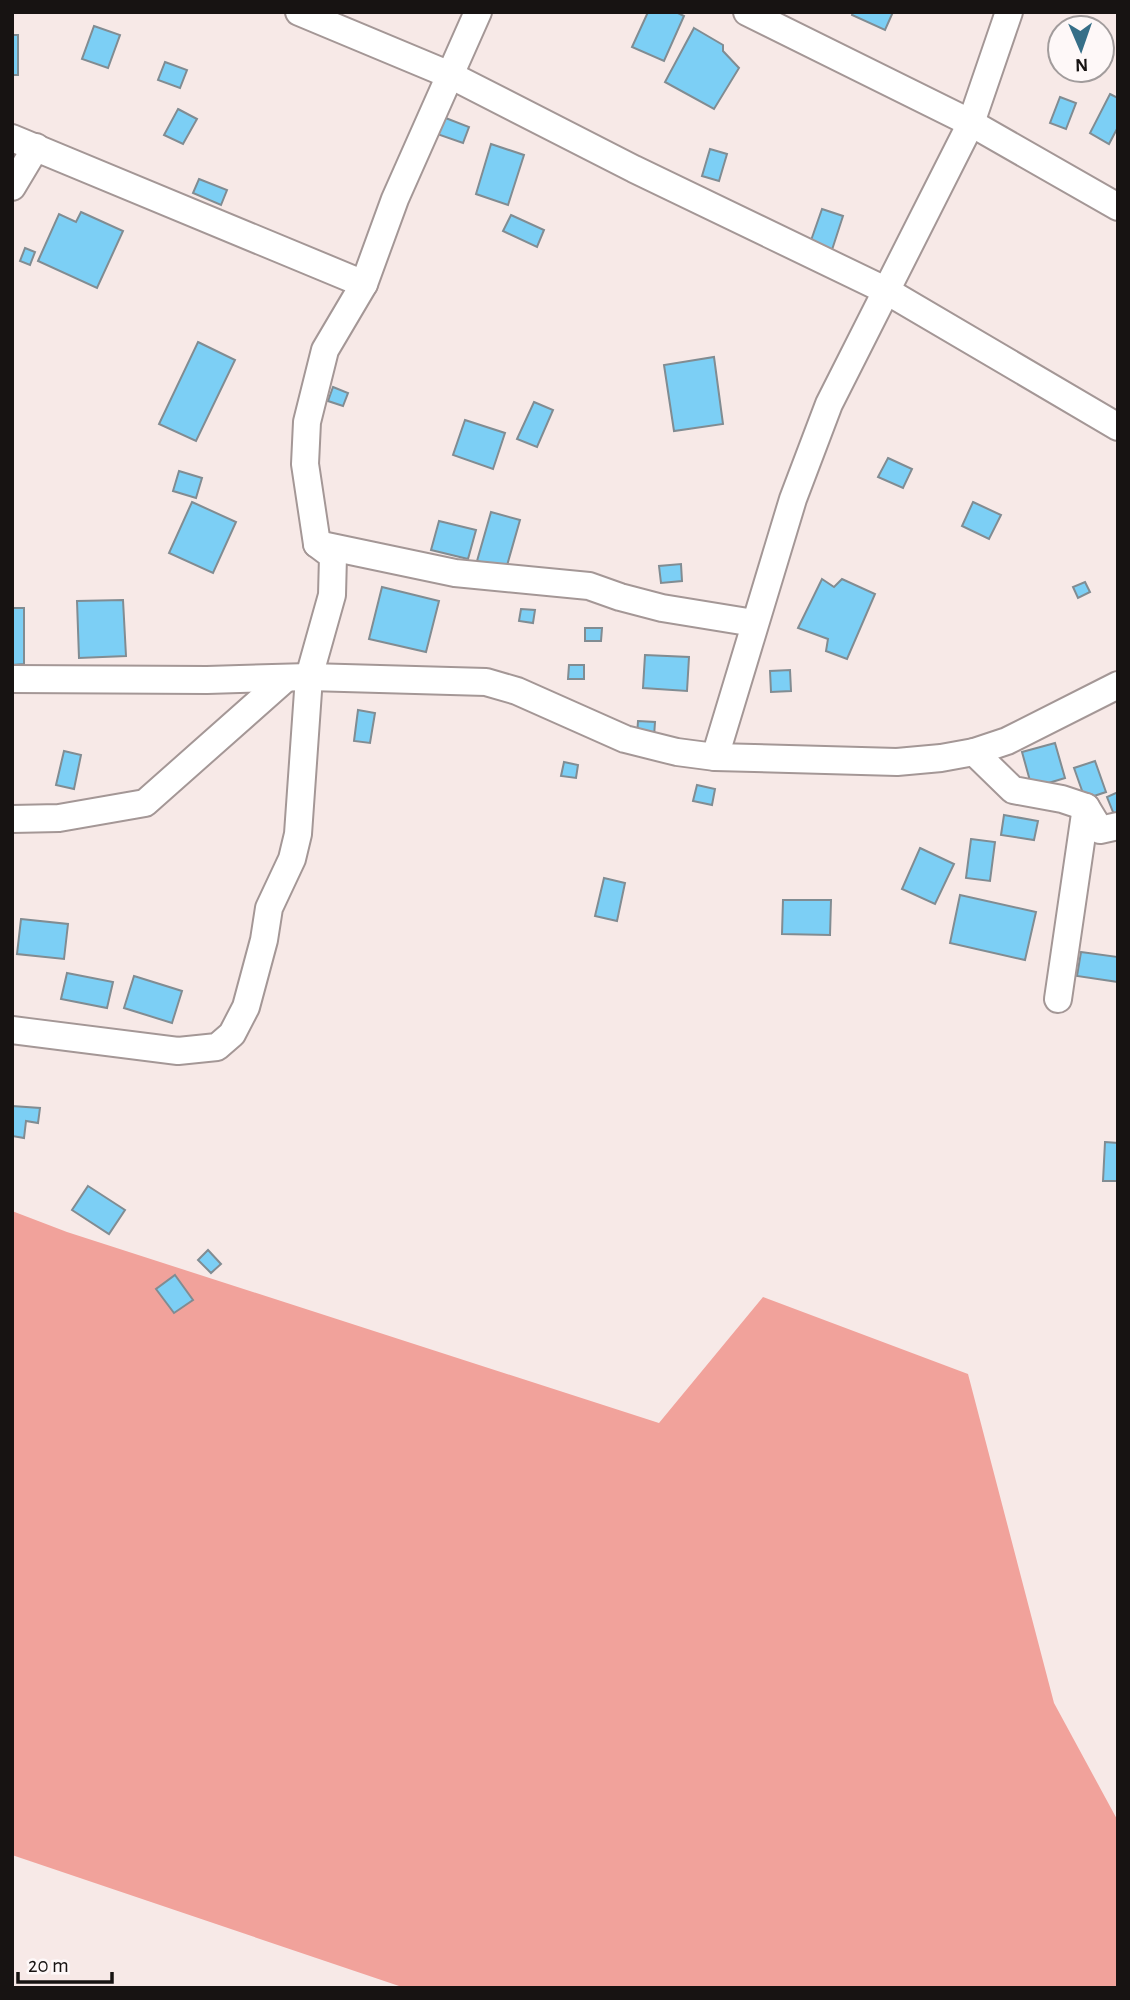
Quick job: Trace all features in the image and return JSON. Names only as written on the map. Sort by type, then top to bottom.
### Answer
[{"type":"street","points":[[299,12],[450,75],[634,169],[885,290],[1118,427]]},
{"type":"street","points":[[12,1030],[178,1051],[216,1047],[232,1034],[246,1007],[264,940],[269,908],[292,859],[298,834],[298,677],[332,594],[333,556],[317,544],[305,464],[307,422],[325,351],[364,284],[394,199],[478,12]]},
{"type":"street","points":[[747,12],[971,123],[1118,207]]},
{"type":"street","points":[[715,757],[793,499],[830,404],[971,123],[1009,12]]},
{"type":"street","points":[[12,187],[24,143],[364,284]]},
{"type":"street","points":[[317,544],[456,573],[589,586],[662,608],[754,623]]},
{"type":"street","points":[[12,819],[59,818],[145,803],[298,677]]},
{"type":"street","points":[[12,679],[298,677],[486,682],[517,691],[625,739],[677,752],[715,757],[897,762],[974,752],[1007,741],[1118,685]]},
{"type":"street","points":[[974,752],[1013,790],[1062,799],[1086,807],[1100,830],[1118,826]]},
{"type":"street","points":[[1058,999],[1086,807]]},
{"type":"shaded area","points":[[12,1211],[67,1232],[659,1423],[763,1297],[968,1374],[1054,1703],[1118,1821],[1118,1988],[405,1988],[12,1855]]},
{"type":"building","points":[[648,12],[676,12],[684,16],[664,61],[632,47]]},
{"type":"building","points":[[853,12],[893,12],[885,30],[852,15]]},
{"type":"building","points":[[94,26],[120,35],[108,68],[82,59]]},
{"type":"building","points":[[694,28],[723,45],[723,51],[739,68],[714,109],[665,82]]},
{"type":"building","points":[[12,35],[18,35],[18,75],[12,75]]},
{"type":"building","points":[[165,62],[187,70],[180,88],[158,80]]},
{"type":"building","points":[[1110,94],[1118,98],[1118,127],[1109,144],[1090,133]]},
{"type":"building","points":[[1060,97],[1076,103],[1066,129],[1050,123]]},
{"type":"building","points":[[178,109],[197,119],[183,144],[164,135]]},
{"type":"building","points":[[443,117],[469,127],[463,143],[437,134]]},
{"type":"building","points":[[491,144],[524,155],[508,205],[476,194]]},
{"type":"building","points":[[710,149],[727,154],[719,181],[702,176]]},
{"type":"building","points":[[199,179],[227,190],[221,205],[193,193]]},
{"type":"building","points":[[822,209],[843,216],[830,256],[808,249]]},
{"type":"building","points":[[81,212],[123,231],[97,288],[38,261],[59,214],[76,222]]},
{"type":"building","points":[[511,215],[544,230],[537,247],[503,231]]},
{"type":"building","points":[[25,248],[35,252],[30,265],[20,261]]},
{"type":"building","points":[[198,342],[235,360],[196,441],[159,424]]},
{"type":"building","points":[[714,357],[723,424],[674,431],[664,365]]},
{"type":"building","points":[[333,387],[348,393],[343,406],[328,401]]},
{"type":"building","points":[[534,402],[553,410],[537,447],[517,439]]},
{"type":"building","points":[[465,420],[505,433],[493,469],[453,455]]},
{"type":"building","points":[[888,458],[912,469],[903,488],[878,477]]},
{"type":"building","points":[[179,471],[202,478],[196,498],[173,491]]},
{"type":"building","points":[[192,502],[236,522],[213,573],[169,553]]},
{"type":"building","points":[[973,502],[1001,515],[989,539],[962,526]]},
{"type":"building","points":[[491,512],[520,520],[506,569],[477,561]]},
{"type":"building","points":[[439,521],[476,530],[468,559],[431,550]]},
{"type":"building","points":[[681,564],[682,581],[661,583],[659,566]]},
{"type":"building","points":[[822,579],[834,587],[842,579],[875,594],[847,659],[826,651],[828,639],[798,628]]},
{"type":"building","points":[[1085,582],[1090,592],[1078,598],[1073,587]]},
{"type":"building","points":[[382,587],[439,601],[426,652],[369,639]]},
{"type":"building","points":[[123,600],[126,656],[79,658],[77,601]]},
{"type":"building","points":[[12,608],[24,608],[24,664],[12,665]]},
{"type":"building","points":[[521,609],[535,610],[533,623],[519,621]]},
{"type":"building","points":[[585,628],[602,628],[601,641],[585,641]]},
{"type":"building","points":[[645,655],[689,657],[687,691],[643,688]]},
{"type":"building","points":[[569,665],[584,665],[584,679],[568,679]]},
{"type":"building","points":[[790,670],[791,691],[771,692],[770,671]]},
{"type":"building","points":[[358,710],[375,713],[370,743],[354,741]]},
{"type":"building","points":[[638,721],[655,722],[654,737],[637,736]]},
{"type":"building","points":[[1055,743],[1065,778],[1032,788],[1022,752]]},
{"type":"building","points":[[64,751],[81,755],[74,789],[56,785]]},
{"type":"building","points":[[1095,761],[1106,792],[1085,799],[1074,768]]},
{"type":"building","points":[[564,762],[578,765],[576,778],[561,776]]},
{"type":"building","points":[[697,785],[715,789],[712,805],[693,801]]},
{"type":"building","points":[[1118,792],[1118,822],[1117,822],[1107,797]]},
{"type":"building","points":[[1004,815],[1038,821],[1034,840],[1001,835]]},
{"type":"building","points":[[971,839],[995,842],[990,881],[966,878]]},
{"type":"building","points":[[920,848],[954,864],[935,904],[902,889]]},
{"type":"building","points":[[604,878],[625,883],[617,921],[595,916]]},
{"type":"building","points":[[960,895],[1036,912],[1025,960],[950,943]]},
{"type":"building","points":[[783,900],[831,900],[830,935],[782,934]]},
{"type":"building","points":[[21,919],[68,924],[64,959],[17,954]]},
{"type":"building","points":[[1081,952],[1118,957],[1118,982],[1077,976]]},
{"type":"building","points":[[67,973],[113,982],[107,1008],[61,999]]},
{"type":"building","points":[[134,976],[182,991],[172,1023],[124,1008]]},
{"type":"building","points":[[12,1106],[40,1108],[38,1123],[26,1121],[24,1138],[12,1136]]},
{"type":"building","points":[[1105,1142],[1118,1143],[1118,1181],[1103,1181]]},
{"type":"building","points":[[88,1186],[125,1210],[109,1234],[72,1210]]},
{"type":"building","points":[[208,1250],[221,1264],[211,1273],[198,1260]]},
{"type":"building","points":[[175,1275],[193,1300],[174,1313],[156,1289]]}]
